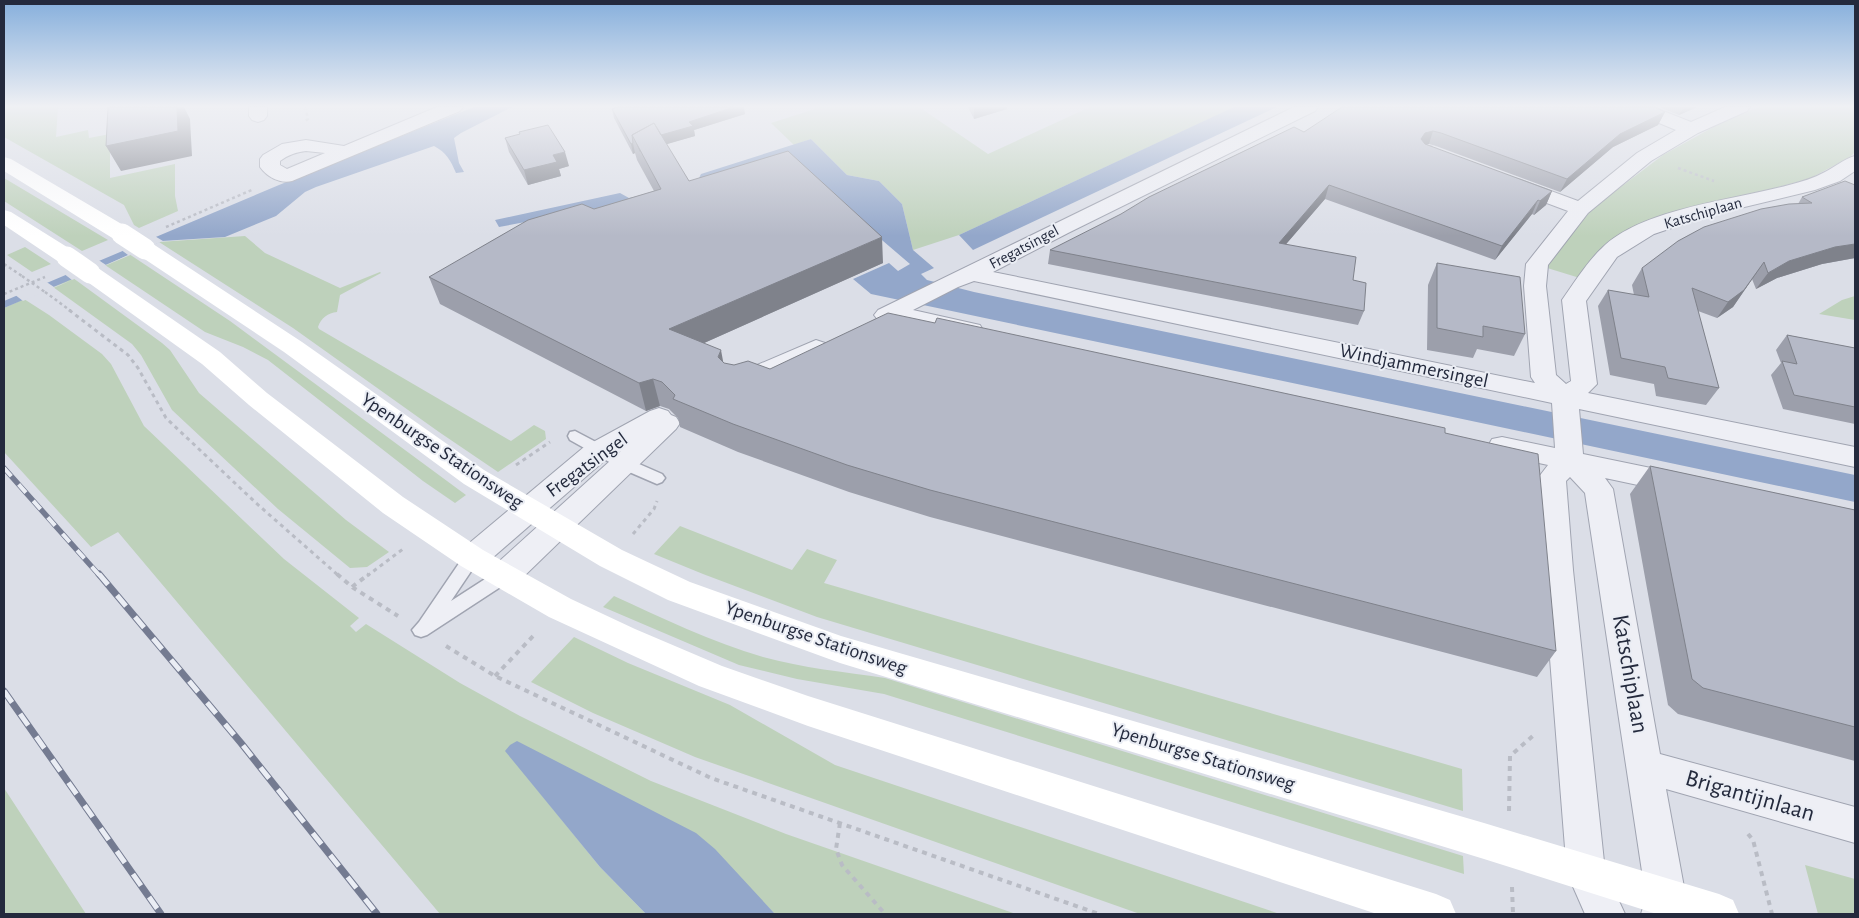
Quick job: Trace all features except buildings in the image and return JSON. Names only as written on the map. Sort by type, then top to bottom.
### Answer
[{"type":"main road","name":"Ypenburgse Stationsweg","points":[[4,163],[122,234],[294,347],[474,478],[611,558],[679,591],[840,649],[1586,873],[1664,906],[1719,914]]},
{"type":"main road","points":[[4,216],[90,272],[211,358],[258,399],[393,505],[472,558],[505,575],[560,608],[712,676],[808,712],[1436,914]]},
{"type":"street","points":[[345,152],[350,150]]},
{"type":"street","name":"Fregatsingel","points":[[866,325],[1220,150]]},
{"type":"street","points":[[1605,914],[1586,873],[1558,570],[1552,478],[1569,451],[1566,405],[1544,376],[1535,286],[1538,264],[1581,209],[1644,157],[1656,150]]},
{"type":"street","name":"Katschiplaan","points":[[1574,300],[1612,250],[1642,232],[1680,217],[1820,182],[1855,162]]},
{"type":"street","points":[[1500,179],[1581,209]]},
{"type":"street","points":[[1820,182],[1846,194]]},
{"type":"street","name":"Windjammersingel","points":[[961,278],[1566,405],[1855,456]]},
{"type":"street","points":[[1535,286],[1574,300],[1584,384],[1566,405]]},
{"type":"street","points":[[900,309],[994,335]]},
{"type":"street","points":[[738,382],[839,338]]},
{"type":"street","name":"Fregatsingel","points":[[472,558],[601,450],[663,419],[625,464],[505,575]]},
{"type":"street","points":[[1483,442],[1569,451],[1703,488]]},
{"type":"street","name":"Katschiplaan","points":[[1569,451],[1599,489],[1646,767],[1664,906]]},
{"type":"street","name":"Brigantijnlaan","points":[[1646,767],[1855,825]]},
{"type":"lane","points":[[575,436],[625,464],[657,478]]},
{"type":"lane","points":[[421,630],[472,558]]},
{"type":"lane","points":[[421,630],[505,575]]},
{"type":"path","points":[[1644,157],[1759,198]]},
{"type":"path","points":[[4,264],[45,292],[128,355],[138,368],[166,418],[256,503],[352,587],[495,676],[711,778],[1099,914]]},
{"type":"path","points":[[1513,914],[1510,849],[1510,756],[1530,737],[1572,716]]},
{"type":"path","points":[[840,823],[836,849],[842,865],[886,914]]},
{"type":"green space","points":[[27,150],[110,150],[110,178],[175,164],[175,196],[178,211],[139,228],[134,225],[124,205]]},
{"type":"green space","points":[[822,150],[982,150],[988,154],[997,150],[1143,150],[959,235],[913,250],[902,204],[879,181],[847,175]]},
{"type":"green space","points":[[1672,150],[1855,150],[1850,157],[1809,179],[1670,215],[1583,279],[1544,267],[1593,208]]},
{"type":"green space","points":[[4,178],[108,240],[82,251],[4,201]]},
{"type":"green space","points":[[245,236],[265,253],[340,288],[380,272],[340,295],[337,312],[323,319],[319,324],[319,329],[511,441],[534,425],[545,431],[546,439],[498,472],[293,328],[159,242]]},
{"type":"green space","points":[[25,247],[51,264],[32,272],[7,255]]},
{"type":"green space","points":[[129,254],[230,321],[466,495],[455,503],[423,481],[268,360],[243,347],[205,332],[105,265]]},
{"type":"green space","points":[[73,278],[162,343],[170,350],[199,393],[346,520],[389,552],[367,567],[350,568],[278,509],[172,410],[141,355],[132,344],[53,287]]},
{"type":"green space","points":[[1855,296],[1855,320],[1819,314],[1842,300]]},
{"type":"green space","points":[[24,299],[102,354],[111,364],[144,426],[284,559],[359,618],[350,626],[356,632],[366,624],[460,683],[520,716],[651,781],[786,834],[1016,914],[775,914],[754,893],[506,751],[600,867],[646,914],[440,914],[118,532],[91,547],[4,452],[4,308]]},
{"type":"green space","points":[[680,526],[792,570],[807,549],[837,560],[824,583],[1462,769],[1463,811],[817,617],[654,554]]},
{"type":"green space","points":[[614,596],[706,637],[763,657],[808,667],[885,678],[1463,856],[1464,874],[884,694],[797,679],[739,665],[603,607]]},
{"type":"green space","points":[[574,637],[628,663],[730,705],[835,765],[1280,914],[1140,914],[695,757],[593,713],[531,682]]},
{"type":"green space","points":[[4,788],[86,914],[4,914]]},
{"type":"green space","points":[[1805,865],[1855,879],[1855,914],[1818,914]]},
{"type":"water","points":[[367,150],[423,150],[316,187],[305,192],[276,216],[225,237],[162,241],[4,308],[4,301]]},
{"type":"water","points":[[440,150],[456,150],[459,163],[464,172],[456,173],[448,157]]},
{"type":"water","points":[[777,150],[822,150],[847,175],[879,181],[902,204],[913,250],[934,268],[921,274],[927,280],[974,292],[1855,475],[1855,502],[871,294],[853,279],[889,263],[898,271],[910,264],[794,165],[631,202],[499,227],[495,220],[620,193],[629,198],[696,184],[701,174]]},
{"type":"water","points":[[1142,150],[1186,150],[973,250],[959,235]]},
{"type":"water","points":[[517,741],[696,833],[715,849],[775,914],[646,914],[600,867],[505,751]]},
{"type":"pier","points":[[153,235],[163,241],[72,280],[63,273],[97,259],[106,265],[128,255],[120,249]]},
{"type":"pier","points":[[72,280],[23,301],[14,294],[45,281],[54,287]]},
{"type":"railway","points":[[4,468],[100,576]]},
{"type":"railway","points":[[99,574],[241,743],[377,914]]},
{"type":"railway","points":[[4,691],[161,914]]}]
